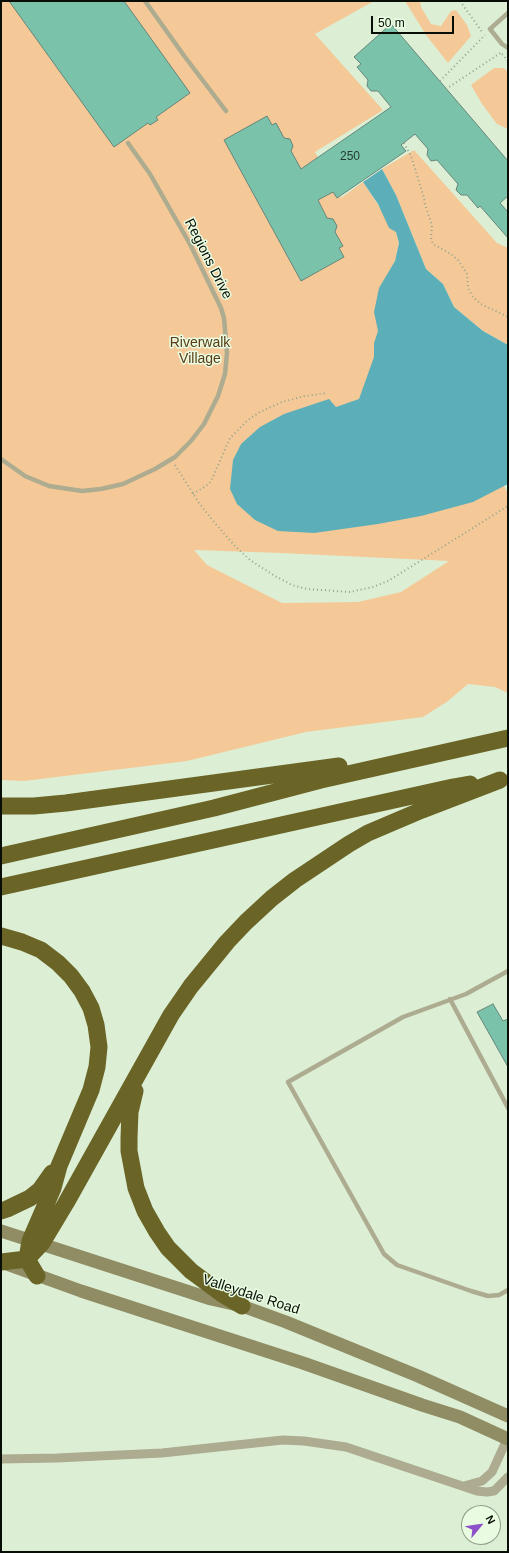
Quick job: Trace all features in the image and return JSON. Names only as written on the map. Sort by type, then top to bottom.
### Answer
[{"type":"highway","points":[[1,856],[214,808],[321,780],[508,738]]},
{"type":"highway","points":[[1,806],[34,806],[66,803],[343,766],[409,760]]},
{"type":"highway","points":[[1,887],[453,787],[504,779]]},
{"type":"highway","points":[[27,1259],[137,1077],[171,1015],[191,986],[227,942],[246,922],[272,898],[320,862],[368,834],[422,810],[504,779]]},
{"type":"highway","points":[[1,936],[22,942],[40,950],[58,962],[82,991],[91,1008],[96,1024],[99,1047],[91,1090],[59,1166],[36,1242]]},
{"type":"highway","points":[[137,1077],[130,1112],[128,1138],[136,1188],[145,1211],[168,1248],[191,1271],[222,1294],[242,1306]]},
{"type":"highway","points":[[1,1211],[20,1204],[35,1194],[59,1166]]},
{"type":"highway","points":[[1,1262],[27,1259]]},
{"type":"highway","points":[[27,1259],[37,1276]]},
{"type":"main road","name":"Valleydale Road","points":[[1,1231],[211,1299],[242,1306],[286,1322],[418,1376],[508,1416]]},
{"type":"main road","points":[[1,1262],[37,1276],[303,1363],[460,1417],[508,1438]]},
{"type":"street","points":[[464,1486],[482,1481],[492,1472],[508,1438]]},
{"type":"street","points":[[1,1459],[162,1453],[260,1441],[283,1440],[304,1441],[346,1447],[477,1491],[487,1492],[494,1490],[508,1477]]},
{"type":"lane","points":[[145,1],[226,111]]},
{"type":"lane","points":[[508,13],[490,30],[502,44],[508,48]]},
{"type":"lane","name":"Regions Drive","points":[[1,459],[16,471],[49,486],[82,491],[106,489],[145,475],[171,459],[192,440],[204,424],[218,396],[226,364],[227,341],[224,318],[217,297],[191,246],[150,174],[128,143]]},
{"type":"lane","points":[[508,971],[466,994],[403,1017],[288,1082],[384,1254],[397,1265],[488,1296],[499,1295],[508,1290]]},
{"type":"lane","points":[[450,999],[508,1108]]},
{"type":"path","points":[[440,81],[490,30]]},
{"type":"path","points":[[446,89],[508,48]]},
{"type":"path","points":[[404,143],[411,156],[432,225],[432,244],[451,254],[458,260],[467,274],[468,288],[473,297],[481,304],[508,317]]},
{"type":"path","points":[[193,494],[209,484],[230,438],[248,420],[260,412],[282,402],[305,396],[327,393]]},
{"type":"path","points":[[171,459],[193,494],[234,545],[250,560],[274,576],[292,585],[308,589],[350,592],[373,587],[388,581],[508,506]]},
{"type":"green space","name":"Riverwalk Village","points":[[1,1],[374,1],[315,34],[383,110],[315,152],[341,198],[363,182],[396,232],[399,243],[395,261],[386,278],[508,493],[508,693],[495,687],[468,684],[448,701],[423,717],[306,732],[187,761],[24,781],[1,780]],"holes":[[[194,550],[449,561],[401,592],[358,602],[282,603],[207,565]]]},
{"type":"green space","points":[[405,1],[420,1],[421,7],[431,24],[441,26],[451,11],[456,10],[467,25],[471,36],[448,63],[426,35]]},
{"type":"green space","points":[[494,68],[504,68],[508,72],[508,129],[497,124],[482,104],[471,85]]},
{"type":"green space","points":[[414,150],[497,243],[508,248],[508,345],[483,331],[454,307],[443,284],[426,269],[396,195],[382,169]]},
{"type":"water","points":[[382,169],[396,195],[426,269],[443,284],[454,307],[483,331],[508,345],[508,484],[473,502],[421,516],[314,533],[278,531],[255,520],[237,504],[230,489],[233,460],[241,444],[260,427],[284,414],[329,399],[336,407],[359,399],[374,357],[374,343],[378,331],[374,312],[379,288],[395,261],[399,243],[396,232],[389,228],[378,204],[363,182]]},
{"type":"building","points":[[9,1],[124,1],[190,93],[156,117],[158,120],[150,125],[148,123],[114,147]]},
{"type":"building","points":[[391,24],[508,161],[508,196],[500,203],[508,212],[508,238],[480,206],[478,208],[467,195],[461,195],[456,190],[458,184],[437,160],[431,161],[427,155],[428,149],[415,134],[401,145],[406,151],[337,198],[333,192],[318,200],[327,218],[333,219],[337,226],[335,232],[343,246],[339,248],[344,257],[301,281],[224,140],[267,116],[272,125],[276,123],[284,138],[290,139],[293,146],[291,151],[301,169],[391,107],[378,91],[371,91],[367,86],[368,80],[357,67],[361,64],[354,57]]},
{"type":"building","points":[[493,1004],[503,1021],[508,1019],[508,1067],[477,1012]]}]
